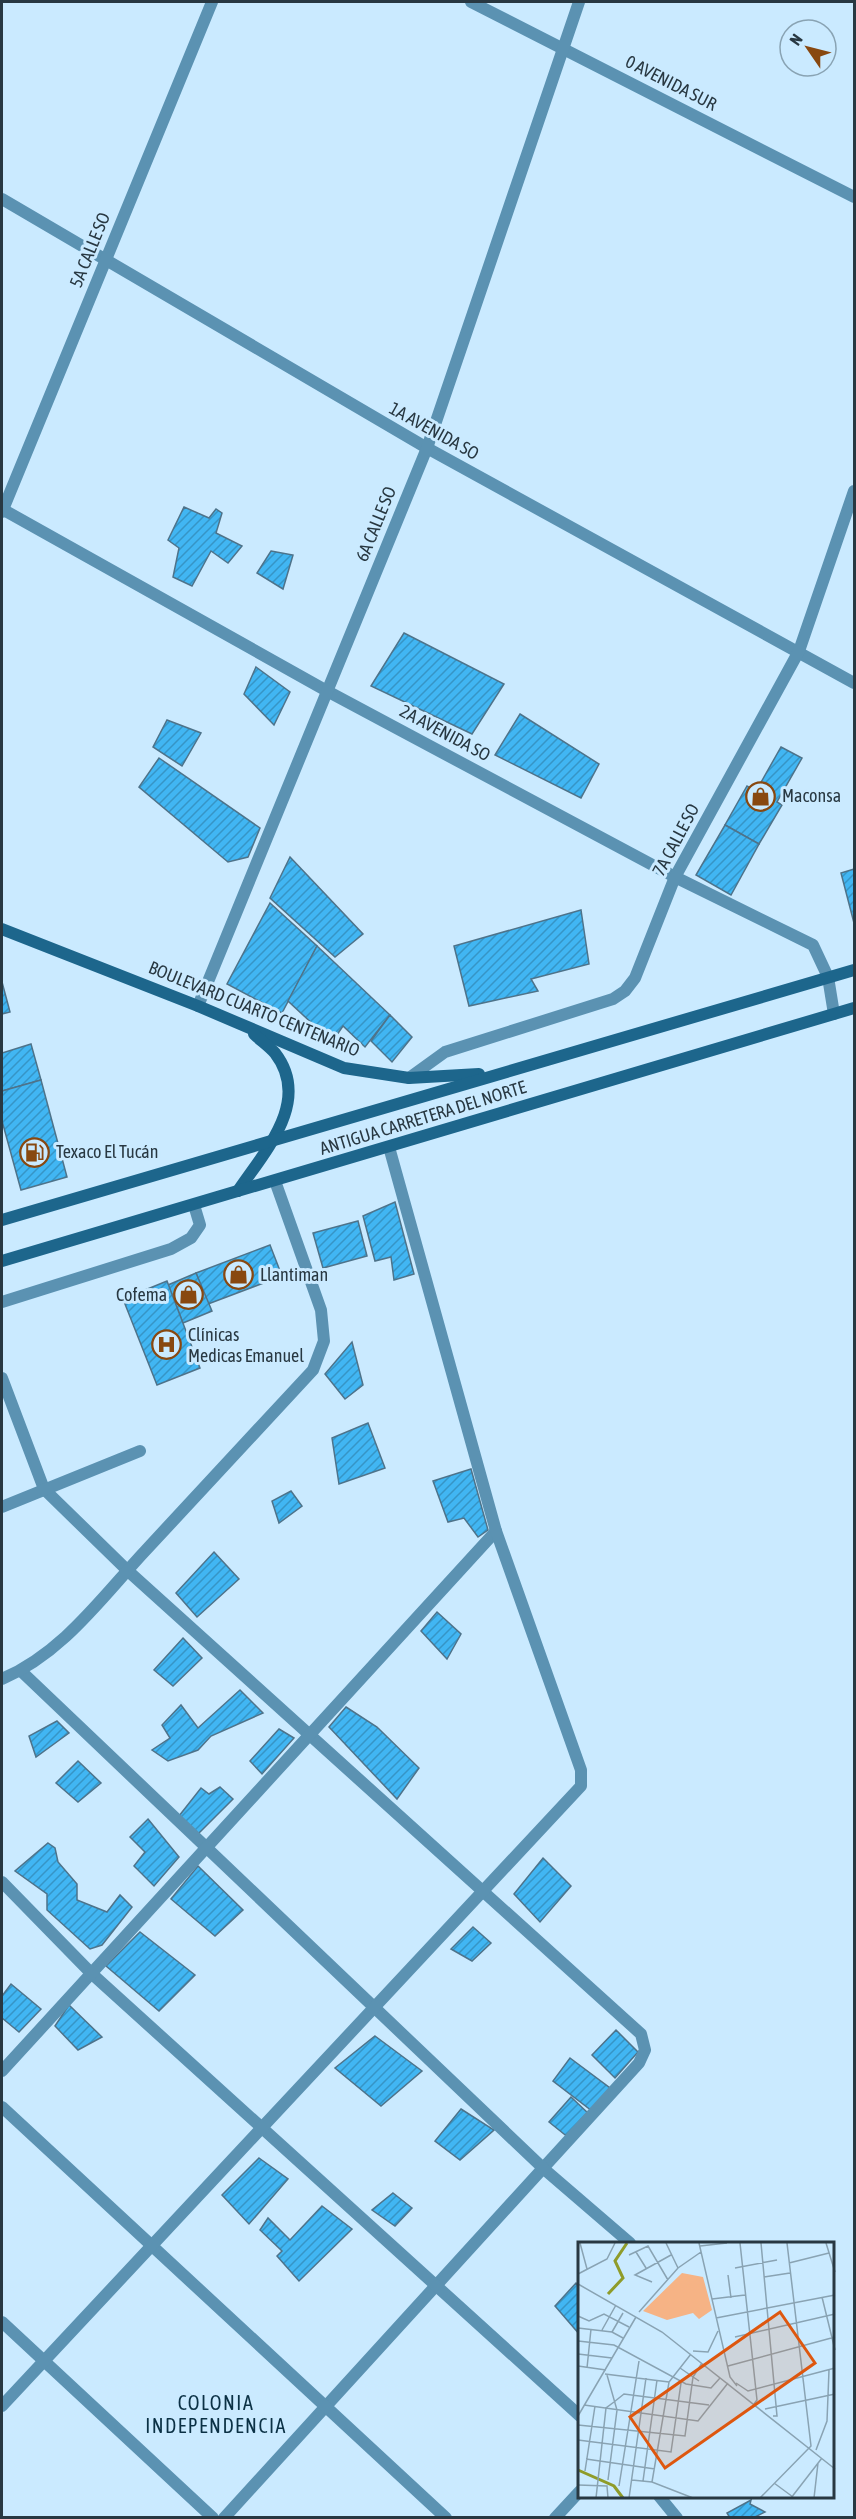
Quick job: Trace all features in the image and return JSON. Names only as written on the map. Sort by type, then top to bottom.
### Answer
[{"type":"main road","name":"BOULEVARD CUARTO CENTENARIO","points":[[2,929],[198,1006],[344,1068],[409,1078],[501,1072]]},
{"type":"main road","name":"ANTIGUA CARRETERA DEL NORTE","points":[[2,1220],[855,970]]},
{"type":"main road","name":"ANTIGUA CARRETERA DEL NORTE","points":[[2,1261],[855,1008]]},
{"type":"main road","points":[[238,1191],[288,1113],[289,1082],[275,1053],[246,1027]]},
{"type":"street","name":"5A CALLE SO","points":[[2,510],[212,2]]},
{"type":"street","name":"0 AVENIDA SUR","points":[[471,2],[855,197]]},
{"type":"street","name":"6A CALLE SO","points":[[198,1006],[427,448],[579,2]]},
{"type":"street","name":"1A AVENIDA SO","points":[[2,200],[427,448],[855,683]]},
{"type":"street","name":"7A CALLE SO","points":[[409,1078],[445,1052],[613,999],[625,991],[635,978],[675,877],[799,651],[855,491]]},
{"type":"street","name":"2A AVENIDA SO","points":[[2,510],[327,691],[675,877],[813,945],[828,977],[834,1014]]},
{"type":"street","points":[[2,2406],[581,1786],[581,1770],[496,1531],[389,1147]]},
{"type":"street","points":[[2,1679],[21,1671],[79,1626],[313,1370],[324,1341],[321,1310],[275,1181]]},
{"type":"street","points":[[2,1302],[171,1250],[191,1238],[200,1225],[194,1205]]},
{"type":"street","points":[[2,1378],[44,1490],[128,1570],[481,1892],[641,2034],[645,2050],[639,2064],[224,2517]]},
{"type":"street","points":[[2,1508],[140,1450]]},
{"type":"street","points":[[2,2071],[496,1531]]},
{"type":"street","points":[[21,1671],[544,2169],[629,2242]]},
{"type":"street","points":[[2,1882],[91,1973],[578,2414]]},
{"type":"street","points":[[2,2107],[446,2517]]},
{"type":"street","points":[[2,2322],[213,2517]]},
{"type":"street","points":[[555,2517],[578,2492]]},
{"type":"street","points":[[661,2498],[677,2517]]},
{"type":"building","points":[[184,507],[209,518],[216,509],[222,513],[216,533],[242,546],[228,563],[211,551],[192,586],[173,577],[179,548],[168,540]]},
{"type":"building","points":[[271,551],[293,555],[283,589],[257,573]]},
{"type":"building","points":[[404,633],[504,684],[472,734],[371,686]]},
{"type":"building","points":[[256,667],[290,692],[274,725],[244,694]]},
{"type":"building","points":[[520,714],[599,764],[581,798],[495,755]]},
{"type":"building","points":[[167,720],[201,733],[182,766],[153,747]]},
{"type":"building","name":"Maconsa","points":[[781,747],[802,758],[777,802],[782,805],[759,844],[725,825],[747,786],[756,791]]},
{"type":"building","points":[[159,758],[260,828],[248,857],[228,862],[139,787]]},
{"type":"building","name":"Maconsa","points":[[725,825],[759,844],[731,895],[696,875]]},
{"type":"building","points":[[290,857],[363,934],[335,957],[270,898]]},
{"type":"building","points":[[854,869],[854,923],[841,873]]},
{"type":"building","points":[[270,903],[317,946],[282,1013],[227,984]]},
{"type":"building","points":[[581,910],[589,964],[531,979],[538,991],[469,1006],[454,946]]},
{"type":"building","points":[[317,946],[390,1015],[365,1047],[343,1026],[332,1042],[288,1001]]},
{"type":"building","points":[[2,982],[10,1012],[2,1014]]},
{"type":"building","points":[[390,1015],[412,1037],[392,1062],[371,1041]]},
{"type":"building","points":[[31,1044],[41,1080],[2,1091],[2,1053]]},
{"type":"building","name":"Texaco El Tucán","points":[[41,1080],[67,1177],[21,1190],[2,1121],[2,1091]]},
{"type":"building","points":[[395,1202],[414,1274],[394,1280],[391,1257],[375,1261],[363,1216]]},
{"type":"building","name":"Llantiman","points":[[358,1221],[367,1256],[323,1268],[313,1233]]},
{"type":"building","name":"Llantiman","points":[[270,1245],[282,1276],[208,1304],[196,1273]]},
{"type":"building","name":"Cofema","points":[[196,1273],[212,1311],[183,1323],[168,1285]]},
{"type":"building","name":"Clínicas Medicas Emanuel","points":[[167,1281],[200,1368],[157,1385],[123,1299]]},
{"type":"building","points":[[352,1342],[363,1385],[345,1399],[325,1374]]},
{"type":"building","points":[[368,1423],[385,1468],[339,1484],[332,1438]]},
{"type":"building","points":[[471,1469],[488,1530],[478,1537],[464,1518],[448,1522],[433,1481]]},
{"type":"building","points":[[291,1491],[302,1506],[279,1523],[272,1501]]},
{"type":"building","points":[[214,1552],[239,1579],[197,1617],[176,1593]]},
{"type":"building","points":[[437,1612],[461,1634],[447,1659],[421,1631]]},
{"type":"building","points":[[183,1638],[202,1658],[173,1686],[154,1670]]},
{"type":"building","points":[[240,1690],[263,1713],[211,1736],[198,1750],[168,1761],[152,1750],[170,1738],[162,1725],[181,1705],[198,1728]]},
{"type":"building","points":[[346,1707],[377,1727],[419,1768],[397,1799],[329,1727]]},
{"type":"building","points":[[57,1721],[69,1733],[36,1757],[29,1736]]},
{"type":"building","points":[[279,1729],[294,1738],[262,1774],[250,1761]]},
{"type":"building","points":[[78,1761],[101,1783],[78,1802],[56,1783]]},
{"type":"building","points":[[220,1787],[233,1799],[198,1834],[179,1816],[201,1788],[209,1794]]},
{"type":"building","points":[[148,1819],[179,1857],[154,1886],[134,1866],[145,1852],[130,1837]]},
{"type":"building","points":[[48,1843],[55,1848],[58,1862],[77,1884],[77,1900],[107,1912],[120,1895],[132,1907],[102,1945],[90,1949],[47,1910],[47,1894],[15,1871]]},
{"type":"building","points":[[543,1858],[571,1886],[540,1922],[514,1894]]},
{"type":"building","points":[[198,1866],[243,1910],[215,1936],[171,1899]]},
{"type":"building","points":[[473,1927],[491,1943],[472,1961],[451,1949]]},
{"type":"building","points":[[140,1932],[195,1975],[159,2011],[106,1966]]},
{"type":"building","points":[[11,1984],[41,2009],[19,2032],[2,2018],[2,1996]]},
{"type":"building","points":[[69,2005],[102,2037],[78,2050],[55,2026]]},
{"type":"building","points":[[616,2030],[638,2052],[615,2078],[592,2055]]},
{"type":"building","points":[[375,2036],[422,2071],[381,2106],[335,2068]]},
{"type":"building","points":[[570,2058],[610,2088],[592,2111],[553,2081]]},
{"type":"building","points":[[571,2097],[589,2114],[569,2138],[549,2122]]},
{"type":"building","points":[[461,2109],[494,2130],[460,2160],[435,2141]]},
{"type":"building","points":[[259,2158],[288,2179],[249,2224],[222,2195]]},
{"type":"building","points":[[393,2193],[412,2208],[395,2226],[372,2210]]},
{"type":"building","points":[[322,2206],[352,2229],[299,2281],[277,2256],[282,2251],[260,2230],[268,2218],[290,2240]]},
{"type":"building","points":[[576,2283],[578,2285],[578,2333],[555,2306]]},
{"type":"building","points":[[751,2500],[750,2504],[765,2512],[753,2518],[730,2518],[727,2513]]},
{"type":"place","name":"Maconsa","points":[[761,796]]},
{"type":"place","name":"Texaco El Tucán","points":[[35,1152]]},
{"type":"place","name":"Llantiman","points":[[239,1275]]},
{"type":"place","name":"Cofema","points":[[188,1295]]},
{"type":"place","name":"Clínicas Medicas Emanuel","points":[[167,1345]]},
{"type":"district","name":"COLONIA INDEPENDENCIA","points":[[216,2414]]}]
